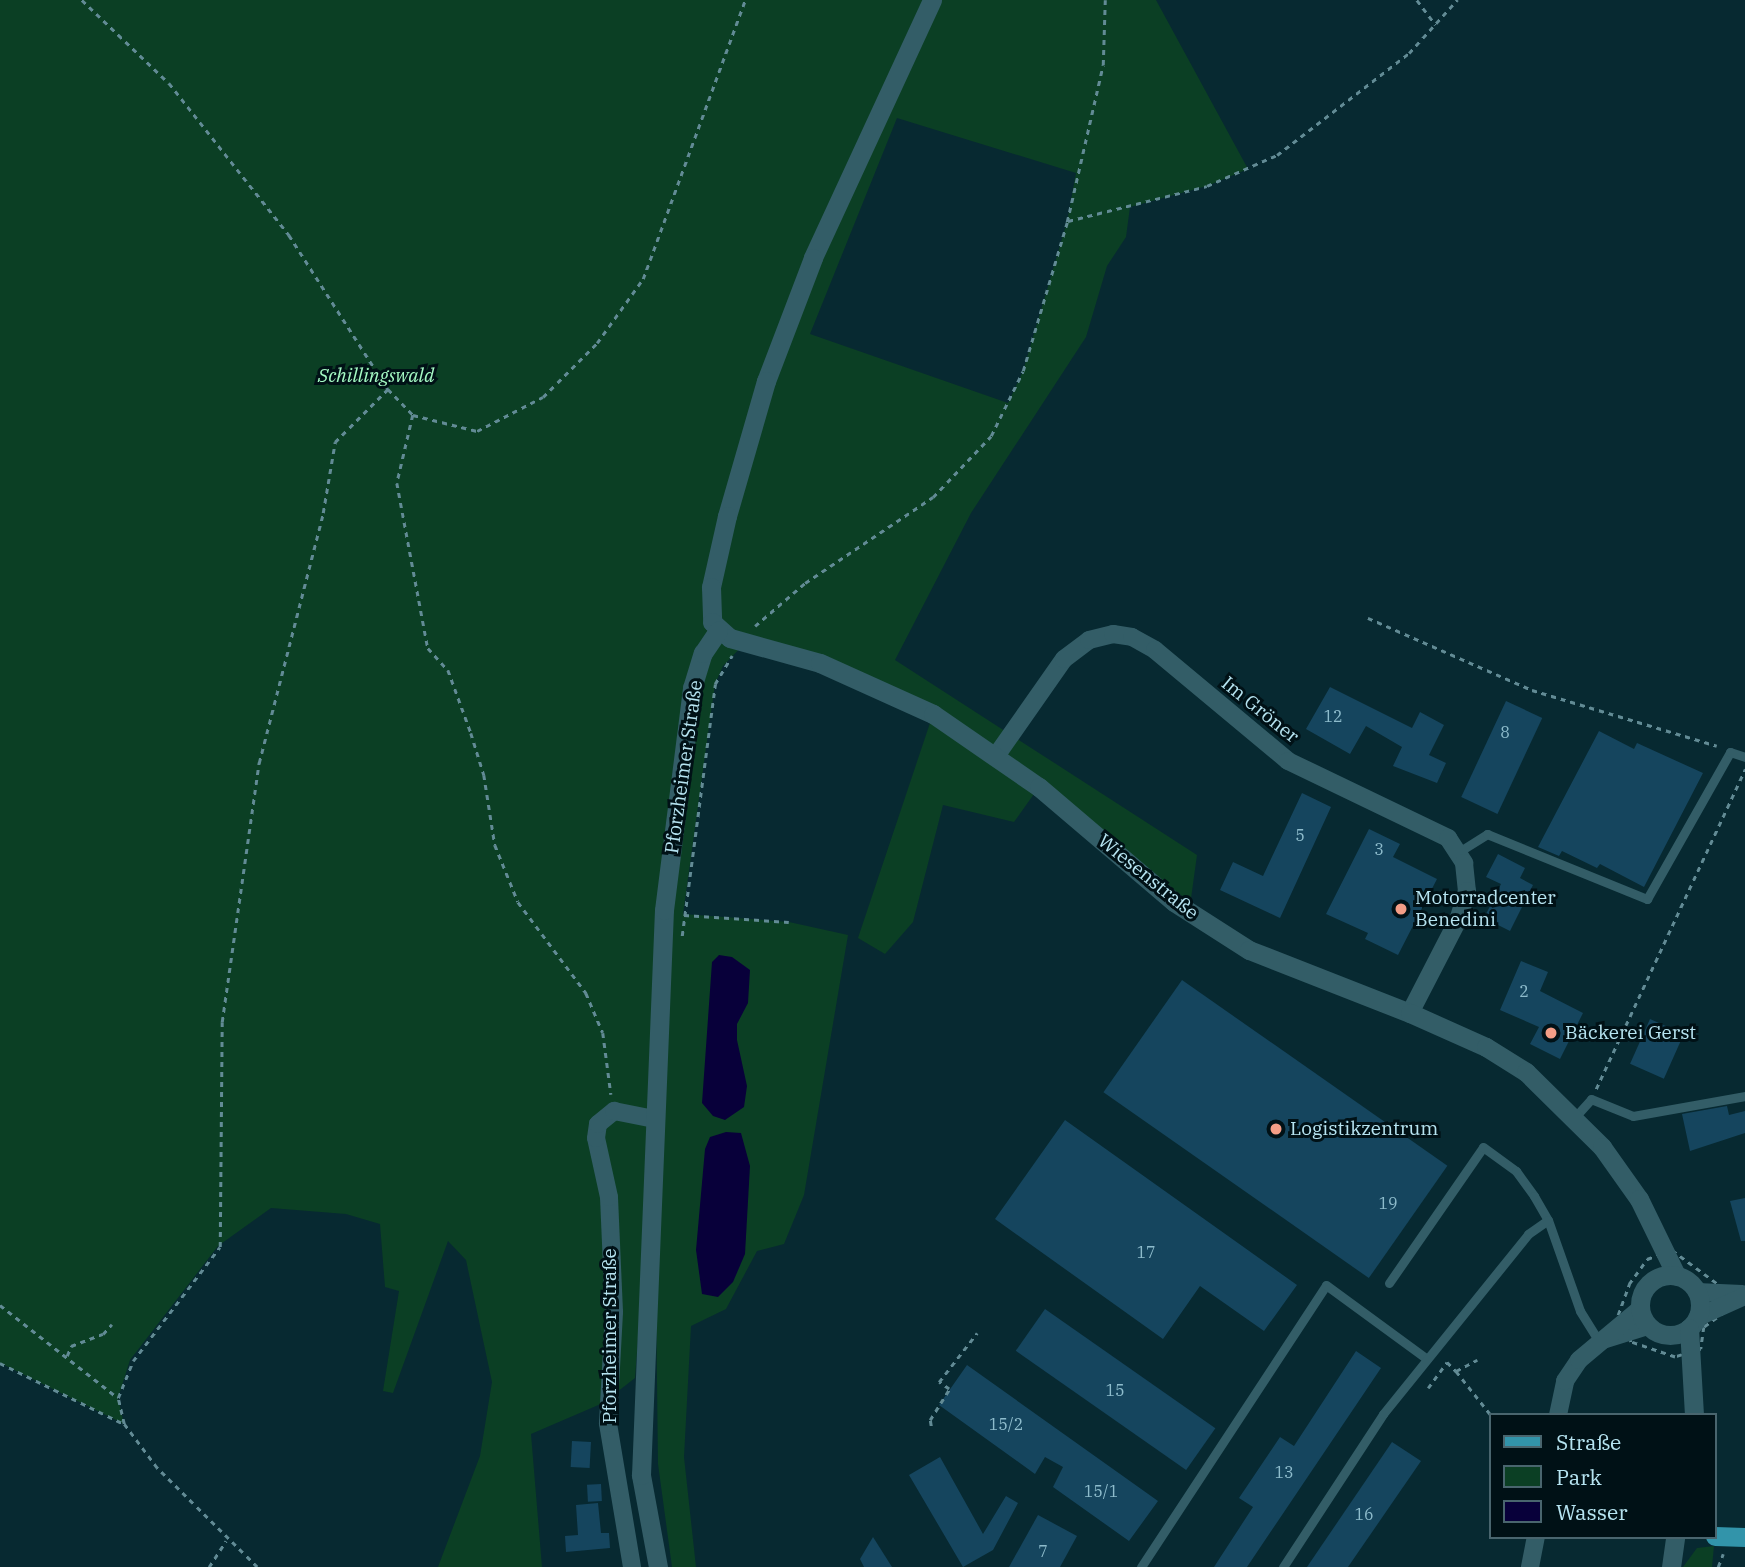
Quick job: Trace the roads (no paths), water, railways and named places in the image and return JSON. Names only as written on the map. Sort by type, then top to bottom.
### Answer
[{"type":"main road","points":[[1717,1536],[1745,1537]]},
{"type":"street","points":[[718,631],[709,612],[711,587],[766,381],[813,258],[932,0]]},
{"type":"street","name":"Wiesenstraße","points":[[718,631],[745,642],[820,663],[881,688],[933,714],[996,755],[1174,902],[1239,944],[1300,974],[1410,1013],[1486,1047],[1526,1072],[1575,1117],[1639,1199],[1660,1253],[1666,1277]]},
{"type":"street","name":"Pforzheimer Straße","points":[[657,1567],[641,1475],[654,1119],[692,688],[704,653],[718,631]]},
{"type":"street","name":"Im Gröner","points":[[996,755],[1064,659],[1089,640],[1113,634],[1132,637],[1155,650],[1288,761],[1447,838],[1457,853]]},
{"type":"street","points":[[1410,1013],[1459,918],[1467,891],[1464,863],[1457,853]]},
{"type":"street","name":"Pforzheimer Straße","points":[[632,1567],[608,1423],[614,1312],[610,1197],[596,1138],[598,1124],[614,1111],[654,1119]]},
{"type":"street","points":[[1687,1353],[1650,1323],[1643,1290],[1666,1277],[1697,1292],[1722,1299],[1745,1295]]},
{"type":"street","points":[[1694,1413],[1693,1381],[1687,1353],[1697,1292]]},
{"type":"street","points":[[1558,1413],[1565,1381],[1599,1341],[1624,1328],[1650,1323],[1693,1323],[1722,1299]]},
{"type":"street","points":[[1530,1567],[1536,1539]]},
{"type":"street","points":[[1671,1567],[1675,1539]]},
{"type":"lane","points":[[1457,853],[1487,834],[1647,899],[1730,752],[1745,757]]},
{"type":"lane","points":[[1575,1117],[1591,1099],[1633,1116],[1745,1096]]},
{"type":"lane","points":[[1389,1283],[1483,1147],[1516,1171],[1548,1220],[1580,1311],[1599,1341]]},
{"type":"lane","points":[[1283,1567],[1383,1414],[1528,1234],[1548,1220]]},
{"type":"lane","points":[[1140,1567],[1326,1285],[1427,1359]]},
{"type":"water","points":[[719,955],[732,957],[750,970],[748,1003],[737,1024],[737,1040],[747,1086],[744,1107],[725,1120],[713,1116],[702,1103],[712,962]]},
{"type":"water","points":[[726,1132],[741,1133],[750,1166],[745,1254],[733,1282],[718,1297],[702,1294],[696,1250],[705,1149],[710,1137]]},
{"type":"place","name":"Motorradcenter Benedini","points":[[1401,909]]},
{"type":"place","name":"Bäckerei Gerst","points":[[1551,1033]]},
{"type":"place","name":"Logistikzentrum","points":[[1276,1129]]},
{"type":"park label","name":"Schillingswald","points":[[376,376]]}]
